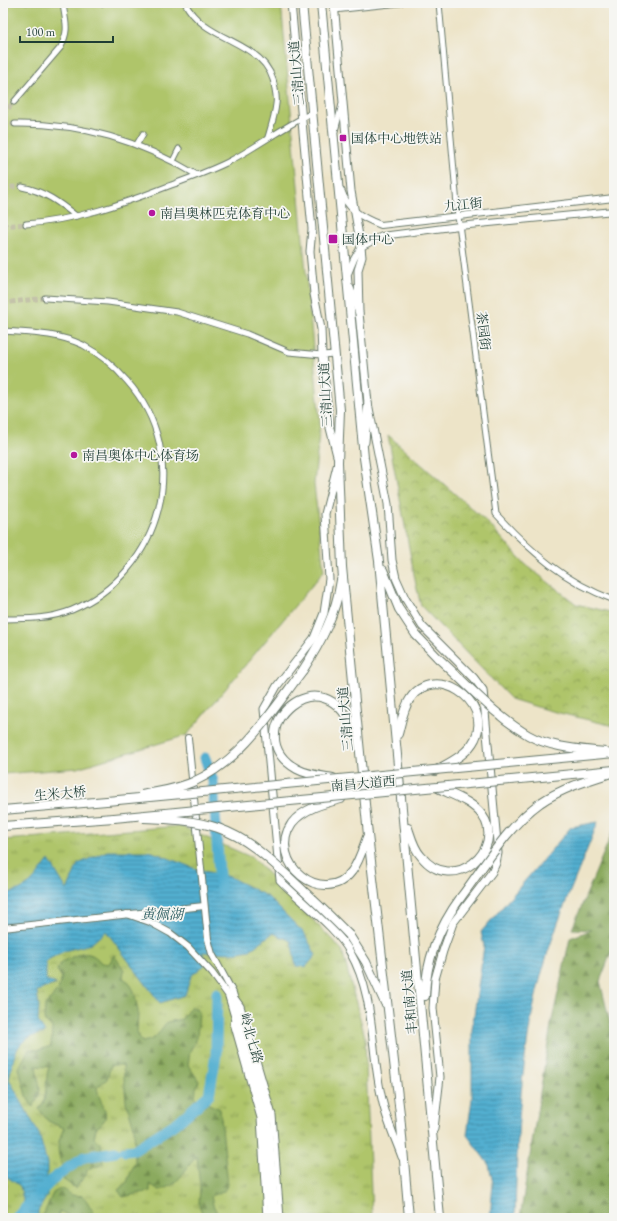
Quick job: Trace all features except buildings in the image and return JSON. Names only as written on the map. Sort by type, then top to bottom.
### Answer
[{"type":"main road","points":[[291,3],[312,229],[310,251],[313,287],[321,328],[322,355],[330,428],[338,462],[325,514],[329,580],[324,613],[314,638],[274,691],[264,709],[280,880],[333,931],[349,950],[361,974],[369,1008],[382,1100],[403,1159]]},
{"type":"main road","name":"三清山大道","points":[[302,3],[340,410],[338,462],[342,568],[363,787]]},
{"type":"main road","points":[[321,3],[364,458],[379,561],[396,740]]},
{"type":"main road","points":[[333,5],[351,191],[362,257],[358,270],[359,314],[368,403],[388,504],[392,560],[396,578],[405,598],[422,626],[474,678],[483,690],[497,837],[498,853],[496,863],[453,923],[443,951],[436,979],[433,1008],[440,1077],[433,1133]]},
{"type":"main road","points":[[346,280],[359,314]]},
{"type":"main road","points":[[364,458],[368,403]]},
{"type":"main road","points":[[379,561],[399,609],[416,635],[438,658],[492,708],[529,736],[550,744],[574,749],[614,753]]},
{"type":"main road","points":[[118,800],[194,782],[219,768],[247,742],[303,670],[319,644],[334,612],[342,568]]},
{"type":"main road","points":[[396,740],[403,714],[410,699],[420,690],[431,685],[456,689],[466,694],[477,717],[475,738],[468,749],[458,757],[434,771]]},
{"type":"main road","points":[[342,780],[312,775],[288,763],[276,744],[276,724],[290,704],[301,699],[311,696],[330,700],[351,723],[360,748]]},
{"type":"main road","name":"丰和南大道","points":[[396,740],[440,1218]]},
{"type":"main road","name":"南昌大道西","points":[[118,800],[342,780],[614,753]]},
{"type":"main road","points":[[424,1035],[425,988],[431,951],[447,917],[461,897],[516,826],[532,810],[556,794],[614,771]]},
{"type":"main road","name":"南昌大道西","points":[[114,818],[614,771]]},
{"type":"main road","name":"丰和南大道","points":[[363,787],[409,1218]]},
{"type":"main road","points":[[404,820],[420,856],[435,869],[454,872],[472,864],[486,848],[486,823],[482,815],[472,806],[438,788]]},
{"type":"main road","points":[[349,796],[321,804],[304,814],[293,823],[286,836],[285,846],[287,858],[293,867],[307,881],[323,885],[334,883],[352,872],[368,835]]},
{"type":"main road","name":"生米大桥","points":[[3,810],[118,800]]},
{"type":"main road","points":[[3,826],[114,818],[163,818],[192,822],[218,828],[236,836],[257,849],[326,911],[349,935],[366,962],[388,1010]]},
{"type":"street","points":[[14,102],[61,47],[65,37],[67,20],[63,3]]},
{"type":"street","points":[[185,3],[189,12],[206,27],[262,59],[273,76],[277,103],[268,137]]},
{"type":"street","points":[[333,5],[400,3]]},
{"type":"street","name":"茶园街","points":[[439,3],[459,226],[496,514],[524,544],[554,568],[589,591],[614,600]]},
{"type":"street","points":[[334,136],[343,100]]},
{"type":"street","points":[[26,224],[76,216],[128,202],[228,161],[312,113]]},
{"type":"street","points":[[15,124],[44,123],[86,129],[137,144],[173,161],[197,175]]},
{"type":"street","points":[[137,144],[143,134]]},
{"type":"street","points":[[173,161],[179,149]]},
{"type":"street","name":"九江街","points":[[338,179],[344,199],[355,211],[365,219],[381,225],[614,198]]},
{"type":"street","points":[[22,187],[35,189],[57,200],[76,216]]},
{"type":"street","name":"九江街","points":[[361,247],[382,236],[459,226],[614,211]]},
{"type":"street","points":[[346,280],[354,259],[361,247]]},
{"type":"street","points":[[45,298],[108,302],[177,312],[248,334],[289,352],[322,355],[334,354]]},
{"type":"street","points":[[3,331],[48,333],[83,345],[114,366],[138,394],[149,414],[155,427],[163,463],[161,500],[150,535],[130,567],[104,592],[71,610],[35,619],[3,619]]},
{"type":"street","points":[[188,738],[209,944],[241,1006],[273,1115],[281,1218]]},
{"type":"street","name":"岭北七路","points":[[3,928],[204,906]]},
{"type":"street","name":"岭北七路","points":[[127,914],[150,922],[170,933],[195,954],[228,995],[264,1117],[271,1218]]},
{"type":"street","points":[[224,990],[260,1118],[266,1218]]},
{"type":"street","points":[[233,993],[268,1115],[276,1218]]},
{"type":"green space","name":"南昌奥林匹克体育中心","points":[[3,3],[281,3],[320,423],[314,484],[324,571],[187,735],[77,768],[3,774]]},
{"type":"green space","points":[[388,435],[488,523],[525,564],[576,604],[614,613],[614,726],[547,710],[511,699],[421,606]]},
{"type":"green space","points":[[180,826],[253,858],[342,950],[365,1037],[372,1218],[3,1218],[3,840]]},
{"type":"green space","points":[[614,828],[614,945],[600,981],[614,1040],[614,1218],[520,1218],[551,1025],[570,938],[591,930],[572,929]]},
{"type":"green space","points":[[81,953],[92,955],[101,963],[109,964],[114,955],[124,970],[123,978],[129,982],[134,991],[138,1011],[137,1033],[142,1042],[148,1041],[155,1037],[167,1022],[182,1019],[191,1006],[199,1011],[197,1038],[190,1051],[188,1065],[199,1081],[196,1088],[195,1098],[220,1109],[228,1185],[223,1192],[211,1196],[213,1205],[219,1216],[215,1218],[204,1218],[199,1205],[200,1187],[197,1156],[171,1186],[159,1190],[150,1184],[150,1191],[123,1197],[118,1190],[127,1182],[135,1162],[134,1127],[126,1102],[123,1065],[111,1065],[107,1079],[97,1087],[98,1094],[106,1114],[105,1119],[96,1128],[94,1138],[101,1144],[103,1164],[87,1170],[86,1175],[75,1188],[64,1180],[58,1149],[60,1136],[64,1128],[48,1121],[39,1109],[44,1100],[49,1067],[36,1066],[40,1091],[37,1101],[33,1107],[26,1096],[19,1068],[29,1049],[39,1050],[51,1046],[52,1027],[44,1020],[45,1005],[58,990],[62,978],[57,970],[61,962]]},
{"type":"green space","points":[[60,1189],[72,1195],[82,1196],[86,1199],[94,1212],[76,1217],[59,1211],[60,1218],[42,1218],[53,1193]]},
{"type":"water","points":[[598,822],[554,934],[542,972],[535,1002],[524,1063],[521,1094],[515,1218],[490,1218],[493,1183],[489,1165],[467,1135],[472,1099],[472,1029],[484,946],[481,932],[571,827]]},
{"type":"water","name":"黄佩湖","points":[[107,851],[150,851],[196,869],[230,877],[268,897],[304,933],[316,955],[306,967],[296,966],[291,941],[273,933],[250,950],[233,953],[202,952],[207,963],[191,976],[185,995],[160,1003],[106,931],[91,944],[64,951],[46,961],[46,980],[56,984],[37,991],[39,1007],[38,1021],[45,1033],[35,1035],[22,1043],[18,1048],[15,1054],[9,1079],[39,1134],[47,1163],[47,1196],[38,1211],[38,1218],[27,1218],[20,1186],[3,1174],[3,894],[26,886],[35,878],[49,860],[67,890],[78,864]]},
{"type":"waterway","points":[[205,758],[213,781],[220,888]]},
{"type":"waterway","points":[[125,1151],[134,1150],[178,1122],[209,1095],[216,1055],[217,993]]},
{"type":"waterway","points":[[17,1217],[54,1178],[84,1157],[115,1152]]},
{"type":"tunnel","points":[[3,114],[14,102]]},
{"type":"tunnel","points":[[3,124],[15,124]]},
{"type":"tunnel","points":[[3,187],[22,187]]},
{"type":"tunnel","points":[[3,226],[26,224]]},
{"type":"tunnel","points":[[3,303],[45,298]]},
{"type":"place","name":"国体中心地铁站","points":[[343,138]]},
{"type":"place","name":"南昌奥林匹克体育中心","points":[[152,213]]},
{"type":"place","name":"国体中心","points":[[333,239]]},
{"type":"place","name":"南昌奥体中心体育场","points":[[74,455]]}]
